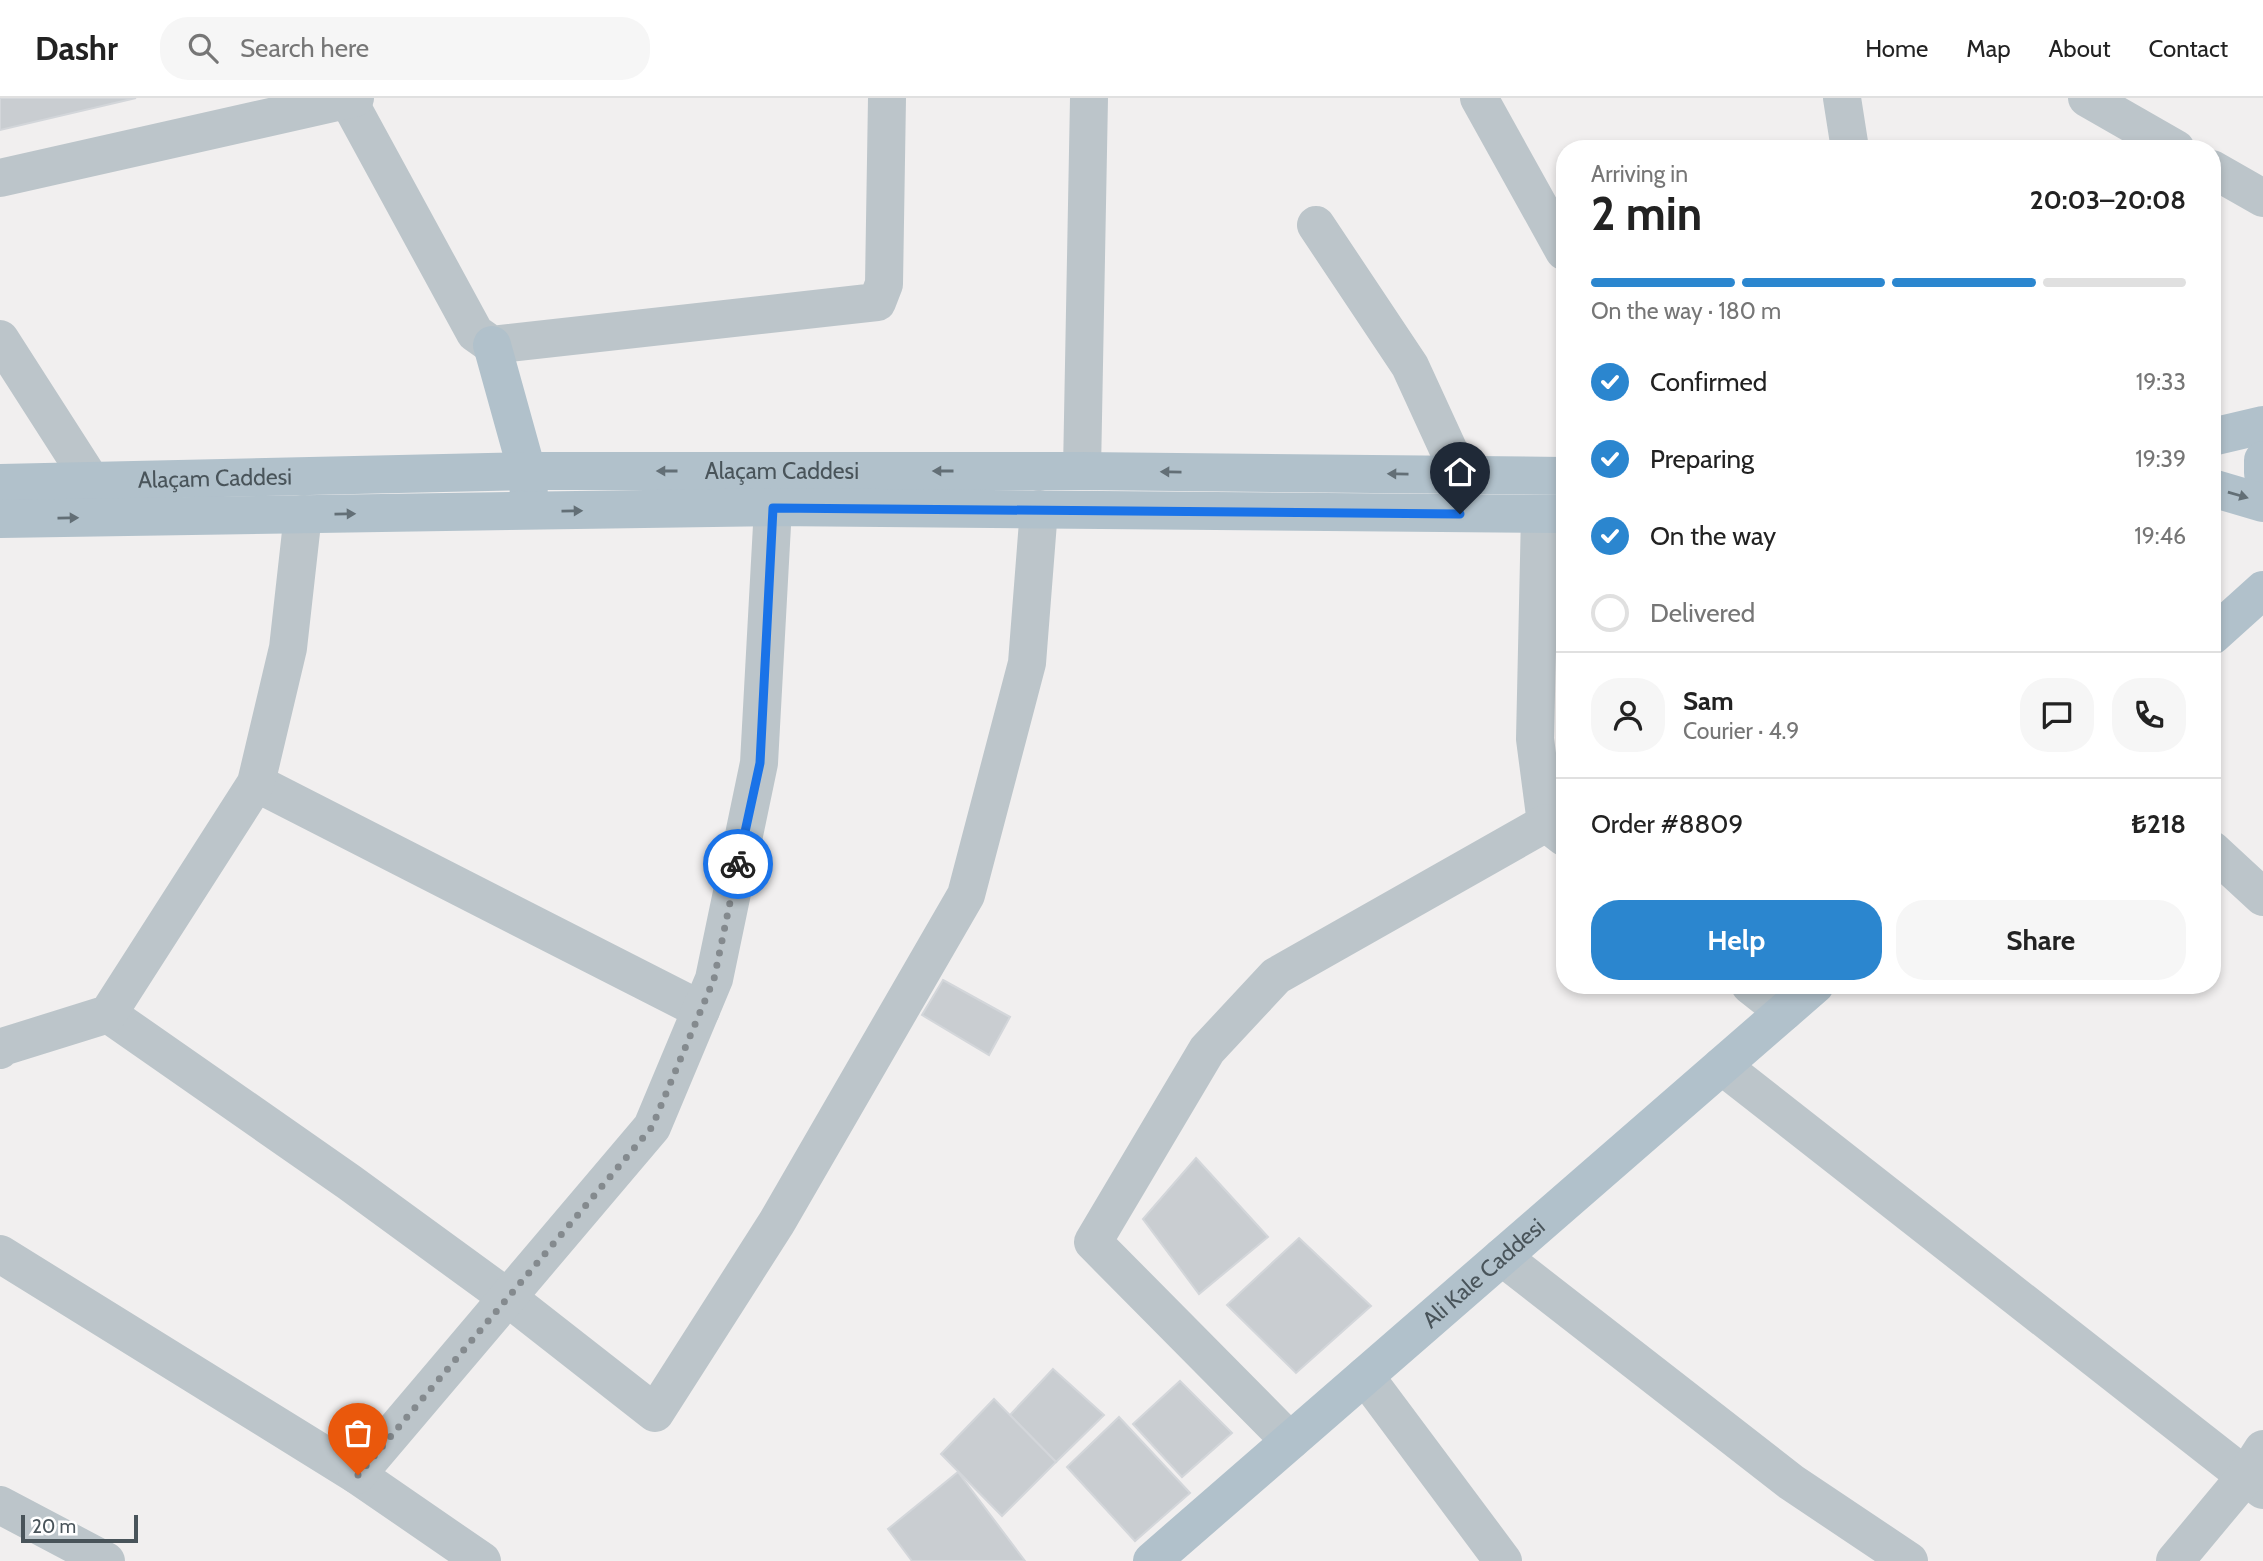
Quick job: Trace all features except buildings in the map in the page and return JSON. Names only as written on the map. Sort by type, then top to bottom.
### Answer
[{"type":"main road","points":[[492,345],[527,471],[530,511]]},
{"type":"main road","points":[[2221,435],[2263,425]]},
{"type":"main road","points":[[2263,460],[2263,473]]},
{"type":"main road","name":"Alaçam Caddesi","points":[[0,483],[527,471],[1082,471],[1556,476]]},
{"type":"main road","points":[[1039,509],[1082,471],[1110,511]]},
{"type":"main road","points":[[2221,491],[2263,503]]},
{"type":"main road","name":"Alaçam Caddesi","points":[[0,519],[773,508],[1552,514]]},
{"type":"main road","points":[[2221,628],[2263,590]]},
{"type":"main road","name":"Ali Kale Caddesi","points":[[1152,1561],[1805,994]]},
{"type":"street","points":[[0,178],[350,99],[475,333],[492,345],[877,303],[884,284],[887,98]]},
{"type":"street","points":[[1082,471],[1089,98]]},
{"type":"street","points":[[1479,98],[1556,237]]},
{"type":"street","points":[[1842,98],[1849,140]]},
{"type":"street","points":[[2087,98],[2160,140]]},
{"type":"street","points":[[2221,174],[2263,198]]},
{"type":"street","points":[[1316,225],[1410,366],[1460,475]]},
{"type":"street","points":[[0,339],[91,481]]},
{"type":"street","points":[[358,1475],[652,1127],[714,979],[760,763],[773,508]]},
{"type":"street","points":[[108,1014],[349,1182],[508,1298],[655,1413],[777,1222],[967,895],[1027,663],[1039,509]]},
{"type":"street","points":[[1,1042],[108,1014],[256,783],[288,648],[303,514]]},
{"type":"street","points":[[1290,1441],[1093,1242],[1207,1050],[1276,976],[1555,830],[1535,739],[1552,514]]},
{"type":"street","points":[[256,783],[701,1010]]},
{"type":"street","points":[[2221,858],[2263,897]]},
{"type":"street","points":[[1761,994],[1784,1012]]},
{"type":"street","points":[[1722,1066],[2257,1472],[2175,1561]]},
{"type":"street","points":[[0,1254],[358,1475],[482,1561]]},
{"type":"street","points":[[1502,1257],[1791,1482],[1909,1561]]},
{"type":"street","points":[[1365,1376],[1503,1561]]},
{"type":"street","points":[[0,1505],[106,1561]]},
{"type":"way so far","points":[[358,1475],[652,1127],[714,979],[738,864]]},
{"type":"route","points":[[738,864],[760,763],[773,508],[1460,514]]}]
